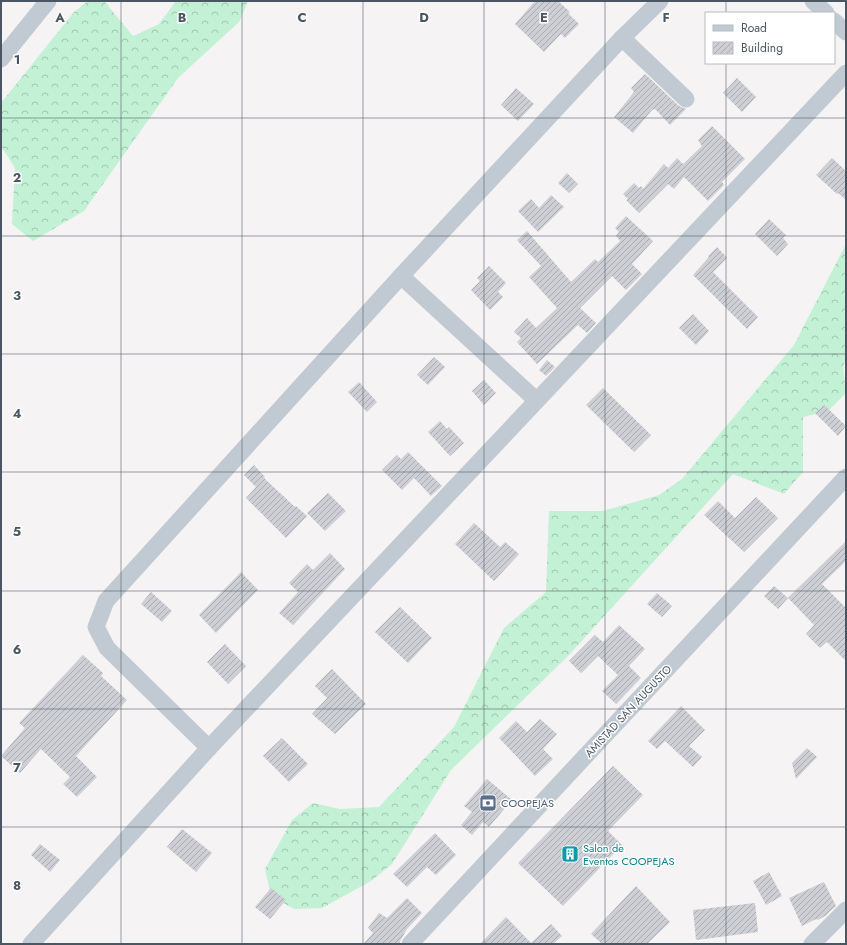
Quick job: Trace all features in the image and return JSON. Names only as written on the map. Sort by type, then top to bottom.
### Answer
[{"type":"street","points":[[1,59],[48,1]]},
{"type":"street","points":[[209,748],[107,648],[96,627],[106,601],[401,276],[622,38],[660,1]]},
{"type":"street","points":[[813,1],[825,12]]},
{"type":"street","points":[[835,22],[846,32]]},
{"type":"street","points":[[622,38],[686,99]]},
{"type":"street","points":[[31,944],[209,748],[846,73]]},
{"type":"street","points":[[401,276],[536,400]]},
{"type":"street","name":"AMISTAD SAN AUGUSTO","points":[[410,944],[846,477]]},
{"type":"street","points":[[812,944],[846,910]]},
{"type":"green space","points":[[88,1],[104,1],[133,36],[159,24],[176,1],[248,1],[239,22],[178,78],[84,211],[33,241],[12,224],[15,168],[1,146],[1,103],[74,12]]},
{"type":"green space","points":[[846,244],[846,359],[843,366],[846,393],[828,411],[803,417],[803,472],[784,494],[733,474],[569,655],[451,770],[392,864],[371,881],[322,908],[294,909],[271,896],[265,869],[292,820],[313,803],[340,809],[379,807],[454,727],[504,628],[546,592],[549,511],[603,511],[659,495],[682,479],[794,345]]},
{"type":"building","points":[[535,1],[558,1],[570,12],[568,13],[579,24],[565,38],[561,34],[544,52],[515,24]]},
{"type":"building","points":[[645,74],[679,106],[686,109],[670,125],[655,109],[652,110],[633,133],[614,117],[634,92],[631,88]]},
{"type":"building","points":[[737,78],[756,97],[742,112],[723,93]]},
{"type":"building","points":[[516,88],[534,104],[518,121],[501,105]]},
{"type":"building","points":[[712,126],[745,159],[722,182],[724,185],[708,201],[684,177],[674,189],[668,184],[639,213],[626,200],[628,199],[623,194],[634,183],[639,188],[641,186],[643,189],[664,164],[668,168],[677,158],[683,164],[702,146],[698,140]]},
{"type":"building","points":[[832,158],[846,171],[846,200],[816,175]]},
{"type":"building","points":[[567,173],[578,184],[569,193],[558,183]]},
{"type":"building","points":[[551,195],[564,207],[538,232],[518,211],[531,199],[539,208]]},
{"type":"building","points":[[626,216],[653,241],[632,264],[642,274],[626,290],[612,276],[580,308],[596,323],[587,333],[578,325],[537,364],[517,342],[521,338],[514,332],[527,318],[536,328],[557,308],[529,277],[541,266],[517,240],[527,231],[571,282],[595,259],[598,262],[620,241],[616,236],[619,232],[615,228]]},
{"type":"building","points":[[769,219],[786,235],[783,238],[788,244],[777,256],[755,234]]},
{"type":"building","points":[[717,247],[727,258],[713,272],[758,317],[747,329],[693,275]]},
{"type":"building","points":[[489,266],[506,283],[498,292],[503,297],[490,310],[471,290],[480,281],[477,278]]},
{"type":"building","points":[[693,314],[709,331],[696,345],[679,328]]},
{"type":"building","points":[[434,357],[445,367],[428,385],[417,375]]},
{"type":"building","points":[[547,360],[555,367],[546,376],[539,370]]},
{"type":"building","points":[[484,380],[496,393],[484,405],[472,391]]},
{"type":"building","points":[[359,382],[377,402],[367,412],[348,392]]},
{"type":"building","points":[[603,388],[651,435],[634,452],[586,405]]},
{"type":"building","points":[[824,405],[846,426],[838,436],[815,413]]},
{"type":"building","points":[[440,421],[447,429],[449,427],[464,443],[450,456],[428,432]]},
{"type":"building","points":[[408,452],[442,486],[431,496],[414,478],[402,490],[382,470],[397,455],[401,459]]},
{"type":"building","points":[[254,465],[265,477],[264,478],[295,507],[296,506],[307,516],[286,538],[246,498],[256,487],[244,475]]},
{"type":"building","points":[[328,493],[346,511],[325,531],[307,513]]},
{"type":"building","points":[[756,497],[778,518],[744,552],[704,515],[718,501],[735,518]]},
{"type":"building","points":[[474,523],[500,547],[505,542],[519,554],[494,581],[455,544]]},
{"type":"building","points":[[846,541],[846,561],[822,584],[846,608],[846,661],[827,642],[820,648],[806,634],[814,625],[788,598]]},
{"type":"building","points":[[330,553],[345,569],[293,625],[279,613],[298,592],[289,583],[307,564],[313,570]]},
{"type":"building","points":[[241,572],[258,590],[216,633],[199,615]]},
{"type":"building","points":[[774,586],[788,598],[778,609],[764,596]]},
{"type":"building","points":[[151,592],[172,611],[162,622],[141,604]]},
{"type":"building","points":[[657,593],[672,606],[662,617],[647,604]]},
{"type":"building","points":[[400,607],[432,638],[408,663],[375,632]]},
{"type":"building","points":[[619,625],[645,649],[629,666],[641,678],[616,704],[602,691],[618,675],[598,656],[581,673],[569,661],[595,635],[603,642]]},
{"type":"building","points":[[225,644],[246,666],[228,684],[207,662]]},
{"type":"building","points":[[83,655],[103,673],[101,676],[127,700],[76,756],[97,777],[77,797],[63,784],[70,777],[41,749],[20,773],[1,756],[25,728],[19,723]]},
{"type":"building","points":[[332,669],[366,704],[335,734],[312,714],[327,698],[315,686]]},
{"type":"building","points":[[681,706],[705,730],[689,746],[702,757],[693,767],[665,741],[657,749],[648,741]]},
{"type":"building","points":[[540,719],[557,734],[543,749],[553,759],[535,776],[499,738],[516,721],[527,732]]},
{"type":"building","points":[[282,738],[308,764],[289,782],[263,756]]},
{"type":"building","points":[[807,748],[817,757],[796,779],[792,763]]},
{"type":"building","name":"Salon de Eventos COOPEJAS","points":[[613,766],[643,795],[608,831],[622,845],[563,906],[518,863]]},
{"type":"building","name":"COOPEJAS","points":[[487,779],[512,800],[489,827],[483,822],[472,835],[461,825],[472,812],[464,806]]},
{"type":"building","points":[[182,829],[212,853],[196,872],[167,847]]},
{"type":"building","points":[[435,833],[456,855],[436,875],[427,867],[407,887],[393,874]]},
{"type":"building","points":[[40,844],[60,860],[50,872],[31,855]]},
{"type":"building","points":[[769,872],[782,896],[766,905],[753,881]]},
{"type":"building","points":[[824,882],[836,906],[825,916],[802,926],[789,898]]},
{"type":"building","points":[[636,886],[670,922],[647,944],[602,944],[591,934]]},
{"type":"building","points":[[271,888],[286,900],[270,919],[255,907]]},
{"type":"building","points":[[407,898],[422,913],[407,929],[400,941],[400,944],[363,944],[373,933],[368,928],[379,913],[387,918]]},
{"type":"building","points":[[755,903],[758,932],[696,940],[693,910]]},
{"type":"building","points":[[506,917],[531,943],[551,924],[562,936],[553,944],[480,944]]},
{"type":"place","name":"COOPEJAS","points":[[488,803]]},
{"type":"place","name":"Salon de Eventos COOPEJAS","points":[[570,854]]}]
